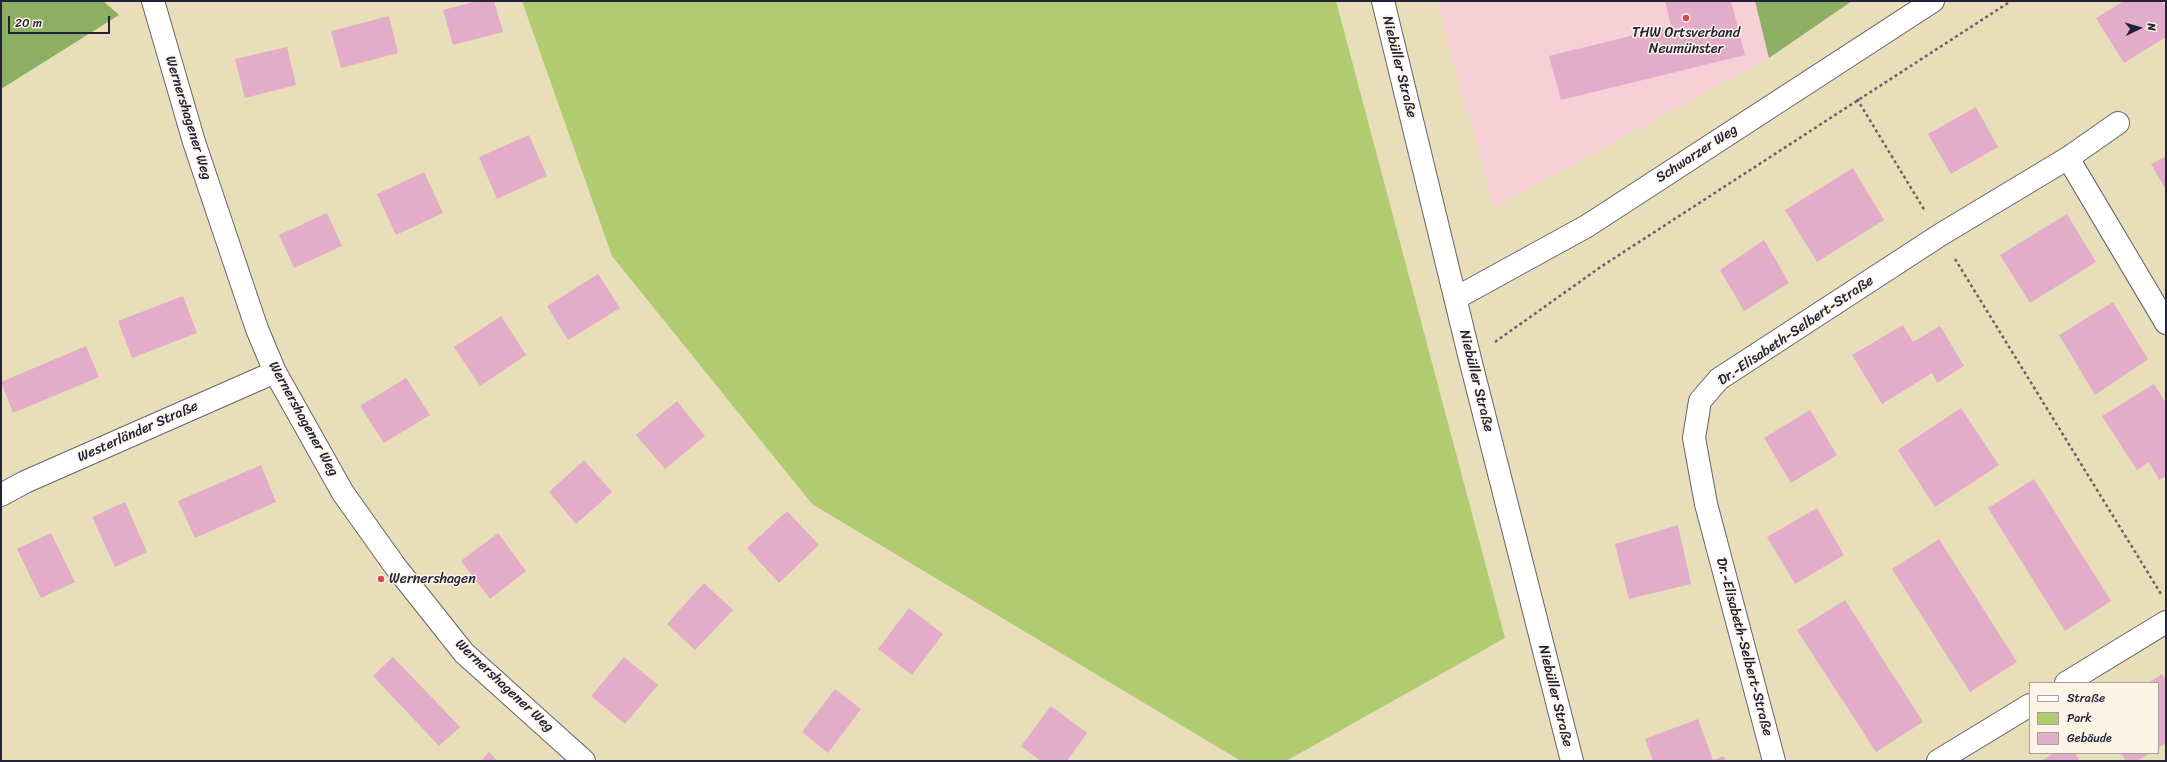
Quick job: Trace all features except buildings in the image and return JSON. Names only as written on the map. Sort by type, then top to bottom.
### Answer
[{"type":"street","name":"Wernershagener Weg","points":[[153,1],[194,142],[257,329],[275,372],[344,493],[396,566],[464,653],[584,761]]},
{"type":"street","name":"Niebüller Straße","points":[[1383,1],[1470,359],[1572,761]]},
{"type":"street","name":"Schwarzer Weg","points":[[1456,298],[1587,226],[1933,1]]},
{"type":"street","name":"Dr.-Elisabeth-Selbert-Straße","points":[[1774,761],[1706,504],[1694,438],[1700,402],[1719,379],[1940,235],[2068,158],[2118,123]]},
{"type":"street","points":[[2068,158],[2166,323]]},
{"type":"street","name":"Westerländer Straße","points":[[1,495],[25,482],[275,372]]},
{"type":"street","points":[[2068,682],[2166,622]]},
{"type":"street","points":[[1938,761],[2029,706]]},
{"type":"path","points":[[1470,359],[1602,266],[1857,99],[2011,1]]},
{"type":"path","points":[[1857,99],[2162,596]]},
{"type":"shaded area","points":[[1437,1],[1755,1],[1769,58],[1494,207]]},
{"type":"green space","points":[[1,1],[103,1],[119,15],[1,89]]},
{"type":"green space","points":[[522,1],[1336,1],[1505,638],[1286,761],[1241,761],[812,504],[612,256]]},
{"type":"green space","points":[[1755,1],[1852,1],[1769,58]]},
{"type":"place","name":"THW Ortsverband Neumünster","points":[[1686,18]]},
{"type":"place","name":"Wernershagen","points":[[381,579]]}]
